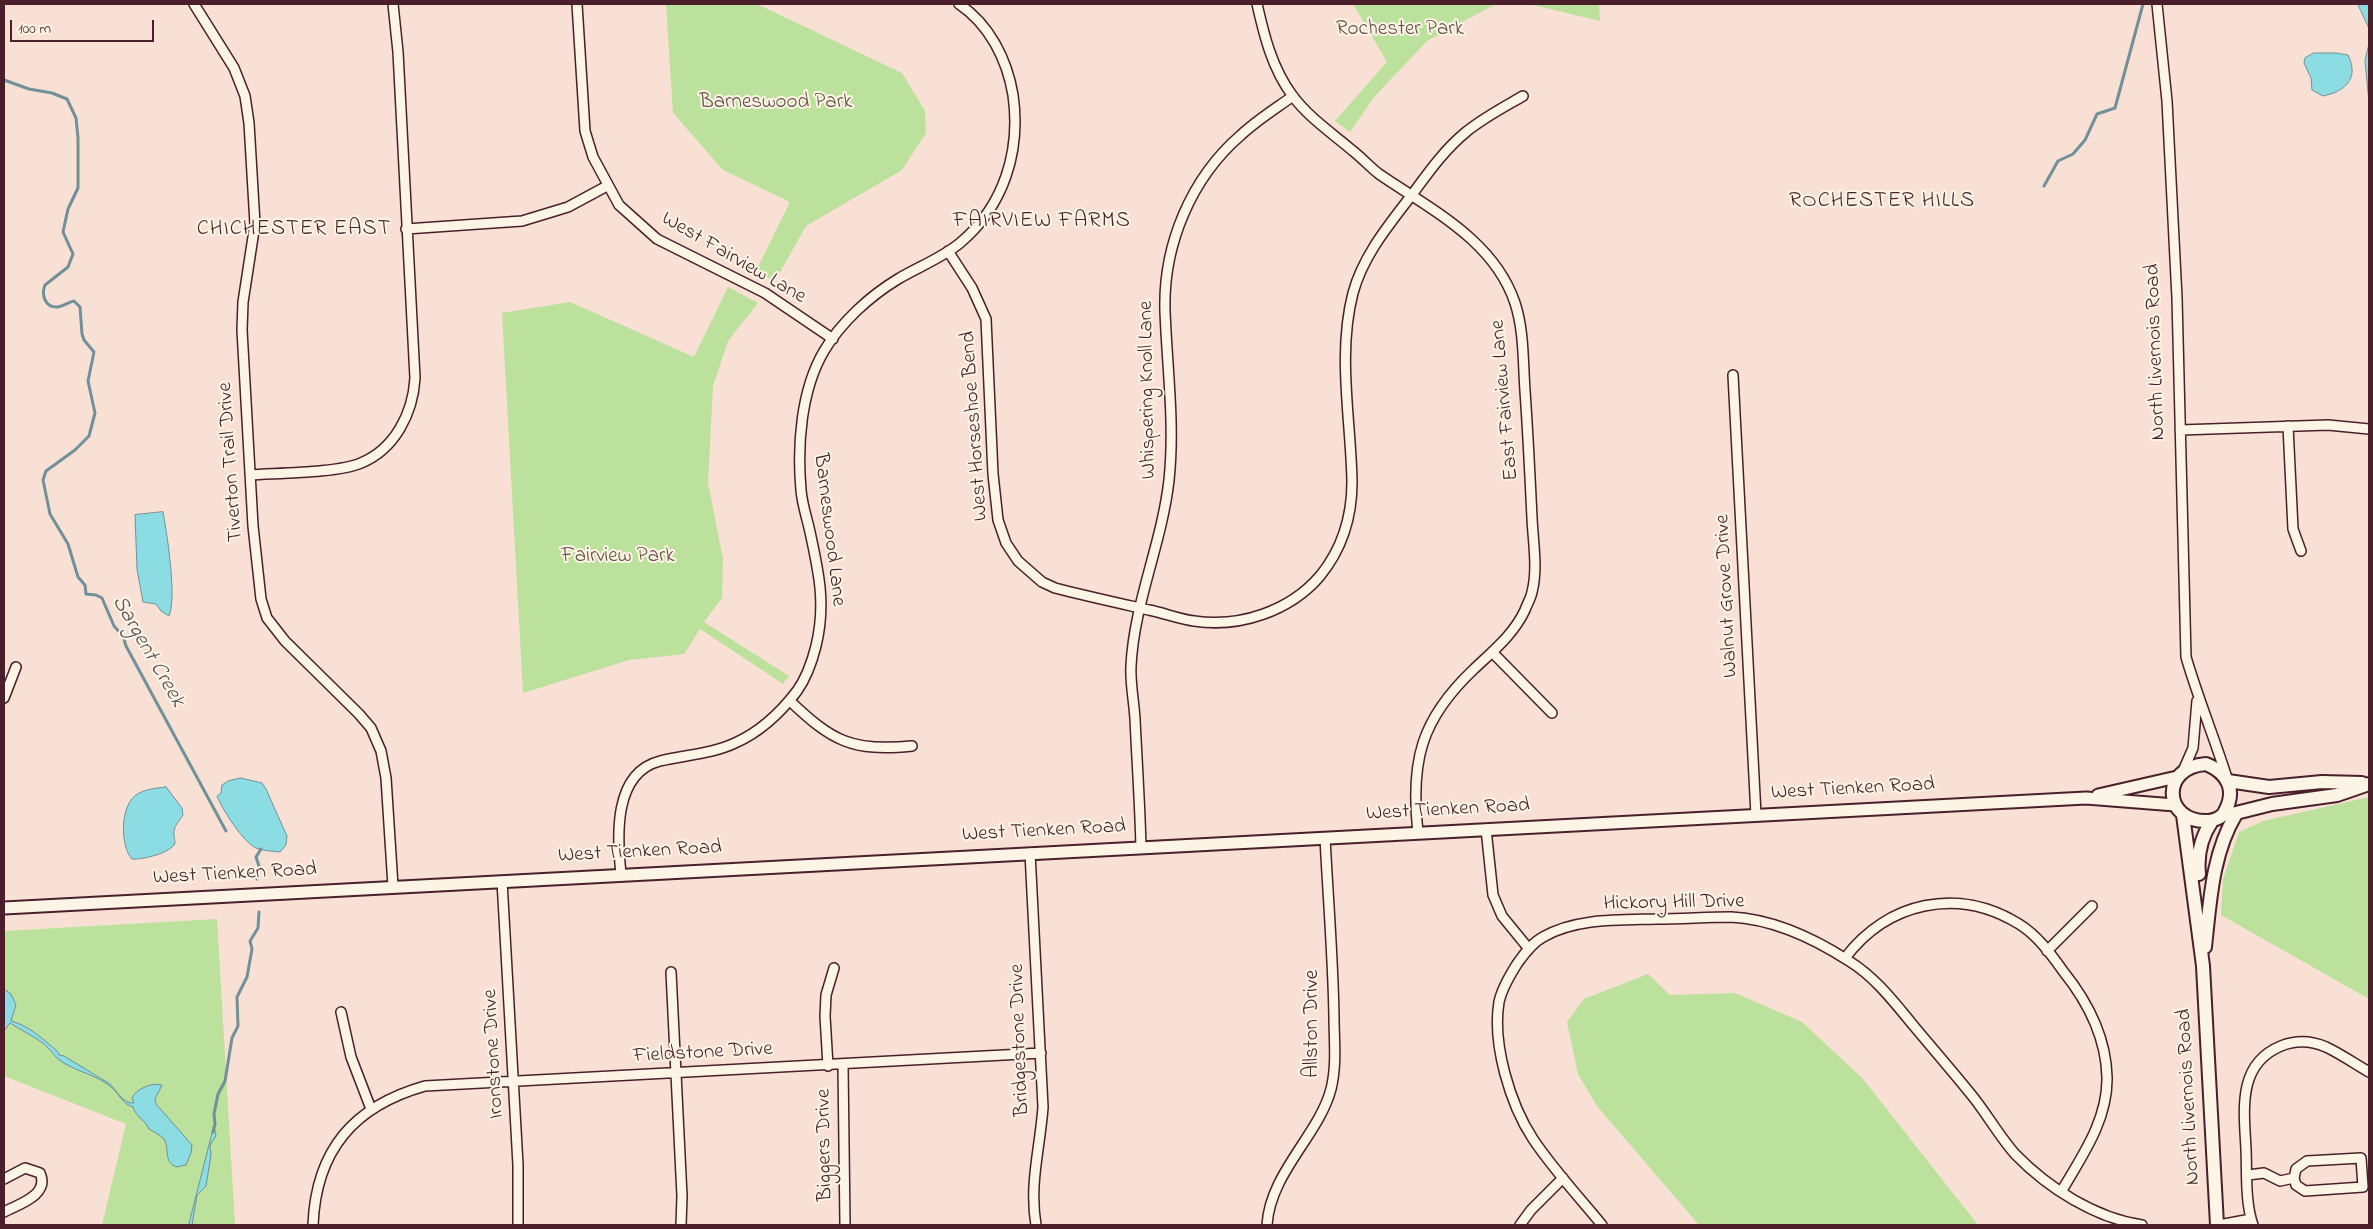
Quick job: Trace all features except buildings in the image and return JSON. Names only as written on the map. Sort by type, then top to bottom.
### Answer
[{"type":"main road","points":[[2217,818],[2230,800],[2228,780],[2218,769],[2206,764],[2194,765],[2180,774],[2173,788],[2175,805],[2183,815],[2197,821],[2217,818],[2236,814],[2272,804],[2337,795],[2369,784]]},
{"type":"main road","points":[[2228,780],[2269,787],[2322,782],[2369,784]]},
{"type":"main road","points":[[2208,921],[2219,850],[2236,814]]},
{"type":"main road","name":"North Livernois Road","points":[[2183,815],[2203,966],[2218,1225]]},
{"type":"main road","name":"North Livernois Road","points":[[2203,966],[2208,921],[2198,860],[2203,834],[2217,818]]},
{"type":"street","name":"Tiverton Trail Drive","points":[[194,4],[234,68],[245,96],[249,123],[255,224],[243,302],[242,330],[256,564],[261,599],[267,618],[285,641],[371,728],[381,751],[386,778],[393,886]]},
{"type":"street","points":[[250,475],[334,469],[360,464],[381,451],[400,430],[408,415],[414,397],[415,378],[398,52],[393,4]]},
{"type":"street","name":"West Fairview Lane","points":[[577,4],[585,131],[593,157],[607,186],[619,205],[657,239],[765,293],[833,339]]},
{"type":"street","name":"Barneswood Lane","points":[[621,874],[618,849],[618,819],[627,791],[640,772],[646,766],[661,761],[733,745],[749,736],[768,722],[790,700],[808,675],[820,628],[822,598],[801,492],[800,445],[803,412],[814,373],[824,351],[875,294],[948,251],[978,225],[1001,190],[1011,166],[1016,128],[1010,79],[990,35],[979,21],[958,4]]},
{"type":"street","name":"East Fairview Lane","points":[[1257,4],[1271,55],[1278,72],[1293,96],[1314,120],[1376,171],[1479,246],[1497,265],[1515,305],[1522,347],[1534,571],[1532,592],[1515,628],[1450,694],[1432,719],[1420,752],[1416,773],[1415,808],[1418,833]]},
{"type":"street","name":"North Livernois Road","points":[[2157,4],[2167,101],[2177,306],[2186,657],[2198,698],[2228,780]]},
{"type":"street","name":"Whispering Knoll Lane","points":[[1141,848],[1131,667],[1140,608],[1165,507],[1170,473],[1171,432],[1165,308],[1166,279],[1173,240],[1201,179],[1218,158],[1240,135],[1293,96]]},
{"type":"street","name":"West Horseshoe Bend","points":[[948,251],[972,288],[986,318],[993,474],[998,520],[1006,543],[1018,561],[1042,582],[1055,588],[1194,621],[1217,623],[1236,621],[1271,612],[1311,587],[1334,559],[1344,538],[1352,486],[1345,362],[1348,322],[1353,293],[1363,266],[1437,160],[1460,137],[1479,122],[1523,96]]},
{"type":"street","points":[[406,229],[522,221],[568,206],[607,186]]},
{"type":"street","name":"Walnut Grove Drive","points":[[1733,375],[1756,815]]},
{"type":"street","points":[[2180,430],[2328,425],[2369,430]]},
{"type":"street","points":[[2288,426],[2293,529],[2301,551]]},
{"type":"street","points":[[1492,652],[1552,713]]},
{"type":"street","points":[[4,698],[16,667]]},
{"type":"street","name":"North Livernois Road","points":[[2180,774],[2193,748],[2198,698]]},
{"type":"street","points":[[790,700],[825,732],[848,743],[884,749],[912,746]]},
{"type":"street","name":"West Tienken Road","points":[[2086,798],[2180,774]]},
{"type":"street","name":"West Tienken Road","points":[[4,908],[2086,798],[2175,805]]},
{"type":"street","points":[[1486,829],[1493,895],[1502,916],[1530,949]]},
{"type":"street","name":"Allston Drive","points":[[1267,1225],[1272,1200],[1298,1148],[1326,1106],[1334,1076],[1333,981],[1325,838]]},
{"type":"street","name":"Bridgestone Drive","points":[[1030,853],[1043,1108],[1032,1201],[1036,1225]]},
{"type":"street","name":"Ironstone Drive","points":[[502,881],[520,1202],[518,1225]]},
{"type":"street","points":[[1845,958],[1872,929],[1892,916],[1924,904],[1946,903],[1977,906],[1999,913],[2020,925],[2047,950],[2087,1004],[2105,1048],[2107,1078],[2101,1119],[2061,1192]]},
{"type":"street","points":[[2047,950],[2092,906]]},
{"type":"street","name":"Hickory Hill Drive","points":[[1602,1225],[1532,1137],[1515,1107],[1507,1084],[1499,1043],[1499,1002],[1507,979],[1523,954],[1540,939],[1575,925],[1648,919],[1734,917],[1770,924],[1792,932],[1845,958],[1887,993],[1974,1098],[2015,1153],[2061,1192],[2086,1207],[2127,1224],[2142,1225]]},
{"type":"street","points":[[828,1066],[825,1009],[826,995],[834,968]]},
{"type":"street","points":[[671,972],[682,1196],[681,1225]]},
{"type":"street","points":[[341,1012],[350,1057],[371,1109]]},
{"type":"street","points":[[2218,1225],[2252,1222],[2244,1102],[2247,1081],[2255,1066],[2264,1056],[2288,1043],[2314,1043],[2326,1047],[2369,1072]]},
{"type":"street","name":"Fieldstone Drive","points":[[313,1225],[316,1188],[324,1165],[345,1131],[371,1109],[392,1098],[425,1086],[828,1066],[1041,1053]]},
{"type":"street","name":"Biggers Drive","points":[[843,1065],[845,1225]]},
{"type":"street","points":[[2361,1158],[2364,1187],[2305,1191],[2296,1185],[2294,1178],[2296,1169],[2307,1161],[2361,1158]]},
{"type":"street","points":[[4,1179],[26,1168],[40,1174],[43,1180],[42,1189],[36,1195],[4,1212]]},
{"type":"street","points":[[2248,1175],[2264,1173],[2280,1181],[2294,1178]]},
{"type":"street","points":[[1520,1225],[1531,1210],[1563,1178]]},
{"type":"green space","name":"Barneswood Park","points":[[666,4],[757,4],[902,73],[925,111],[926,133],[902,170],[806,226],[775,281],[756,271],[790,202],[723,170],[673,113]]},
{"type":"green space","name":"Rochester Park","points":[[1353,4],[1496,4],[1427,41],[1374,97],[1350,132],[1335,121],[1387,62]]},
{"type":"green space","points":[[1529,4],[1599,4],[1600,21]]},
{"type":"green space","name":"Fairview Park","points":[[728,287],[758,303],[728,341],[713,386],[708,483],[723,559],[722,598],[704,622],[789,676],[783,684],[700,629],[684,654],[629,660],[523,693],[502,313],[570,302],[694,357]]},
{"type":"green space","points":[[2369,797],[2369,999],[2221,915],[2223,879],[2239,832],[2263,821]]},
{"type":"green space","points":[[217,919],[235,1225],[102,1225],[126,1124],[4,1076],[4,931]]},
{"type":"green space","points":[[1648,974],[1670,995],[1735,993],[1802,1022],[1863,1079],[1978,1225],[1699,1225],[1597,1106],[1578,1074],[1567,1022],[1584,999]]},
{"type":"water","points":[[2358,4],[2369,4],[2369,28]]},
{"type":"water","points":[[2369,44],[2369,102],[2365,61]]},
{"type":"water","points":[[2314,53],[2348,55],[2352,71],[2348,83],[2343,88],[2323,96],[2312,90],[2311,78],[2304,63],[2305,58]]},
{"type":"water","points":[[163,512],[172,581],[169,616],[161,611],[156,604],[143,602],[137,569],[135,515]]},
{"type":"water","points":[[241,778],[262,783],[266,789],[287,836],[286,845],[280,852],[262,850],[251,845],[233,825],[220,802],[217,796],[221,793],[222,785],[228,781]]},
{"type":"water","points":[[166,787],[182,808],[183,815],[174,829],[175,843],[173,847],[162,853],[132,859],[125,845],[124,836],[127,808],[131,800],[139,793]]},
{"type":"water","points":[[4,989],[11,994],[16,1005],[11,1021],[31,1030],[58,1052],[59,1055],[64,1056],[110,1084],[120,1096],[130,1103],[134,1103],[132,1098],[134,1095],[145,1087],[154,1084],[162,1085],[155,1099],[156,1104],[192,1145],[186,1165],[176,1167],[169,1161],[163,1138],[149,1129],[136,1114],[133,1107],[123,1101],[114,1089],[106,1083],[57,1059],[43,1043],[10,1023],[4,1031]]},
{"type":"water","points":[[214,1126],[216,1136],[210,1145],[211,1155],[206,1186],[197,1195],[192,1225],[189,1225]]},
{"type":"waterway","points":[[2044,186],[2058,161],[2073,154],[2085,140],[2097,114],[2115,108],[2143,4]]},
{"type":"waterway","name":"Sargent Creek","points":[[4,80],[67,99],[76,118],[78,188],[68,209],[63,232],[73,254],[68,267],[45,285],[44,297],[47,303],[54,307],[74,301],[80,307],[82,334],[84,340],[94,352],[88,381],[95,413],[89,436],[75,450],[46,471],[43,480],[50,514],[68,544],[78,577],[85,585],[86,594],[102,598],[114,626],[123,636],[126,646],[226,831]]},
{"type":"waterway","points":[[257,879],[259,866],[256,857],[261,849]]},
{"type":"waterway","points":[[213,1132],[218,1094],[225,1081],[232,1038],[238,1026],[237,997],[247,977],[252,949],[250,941],[258,928],[259,912]]},
{"type":"district","name":"ROCHESTER HILLS","points":[[1882,202]]},
{"type":"district","name":"FAIRVIEW FARMS","points":[[1042,222]]},
{"type":"district","name":"CHICHESTER EAST","points":[[294,230]]}]
